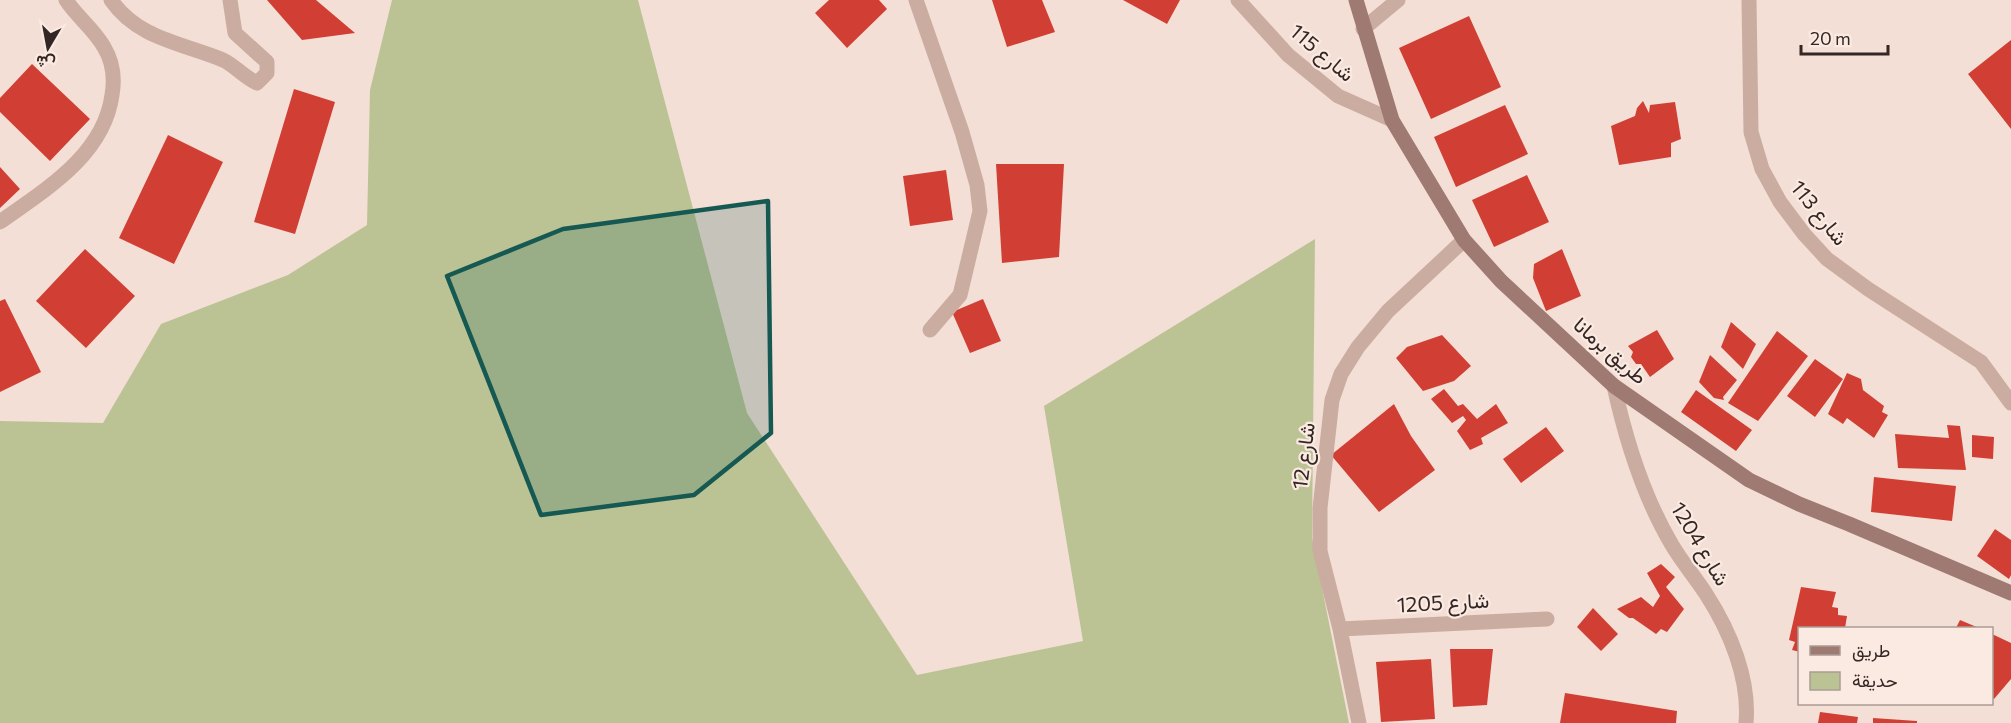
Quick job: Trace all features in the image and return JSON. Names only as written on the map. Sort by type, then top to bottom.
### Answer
[{"type":"street","points":[[0,222],[51,186],[84,156],[107,117],[114,84],[113,68],[104,47],[66,0]]},
{"type":"street","points":[[111,0],[146,33],[226,61],[245,77],[257,83],[267,73],[267,62],[235,33],[230,0]]},
{"type":"street","points":[[916,0],[962,132],[977,186],[980,211],[960,296],[930,330]]},
{"type":"street","name":"شارع 115","points":[[1238,0],[1288,55],[1338,96],[1392,120]]},
{"type":"street","name":"طريق برمانا","points":[[1356,0],[1392,120],[1464,240],[1501,281],[1614,386],[1749,480],[1799,504],[2011,593]]},
{"type":"street","points":[[1363,29],[1398,0]]},
{"type":"street","name":"شارع 113","points":[[1749,0],[1751,132],[1762,169],[1780,202],[1804,234],[1827,259],[1868,289],[1981,362],[2011,403]]},
{"type":"street","name":"شارع 12","points":[[1359,723],[1341,629],[1320,551],[1320,508],[1332,400],[1341,374],[1358,347],[1388,310],[1464,240]]},
{"type":"street","name":"شارع 1204","points":[[1614,386],[1623,427],[1644,490],[1672,544],[1708,596],[1738,660],[1745,686],[1746,723]]},
{"type":"street","name":"شارع 1205","points":[[1341,629],[1547,619]]},
{"type":"highlighted area","points":[[768,201],[771,433],[694,495],[541,515],[447,276],[563,229]]},
{"type":"green space","points":[[392,0],[638,0],[747,413],[917,675],[1083,641],[1044,406],[1315,239],[1312,538],[1349,723],[0,723],[0,421],[103,423],[161,324],[288,275],[367,225],[370,90]]},
{"type":"building","points":[[267,0],[316,0],[355,33],[302,40]]},
{"type":"building","points":[[829,0],[879,0],[887,9],[847,48],[815,13]]},
{"type":"building","points":[[992,0],[1042,0],[1055,32],[1007,47]]},
{"type":"building","points":[[1123,0],[1180,0],[1167,24]]},
{"type":"building","points":[[1469,16],[1501,87],[1431,119],[1399,48]]},
{"type":"building","points":[[2011,40],[2011,129],[1968,74]]},
{"type":"building","points":[[32,64],[90,119],[50,161],[0,112],[0,98]]},
{"type":"building","points":[[294,89],[335,102],[295,234],[254,222]]},
{"type":"building","points":[[1643,101],[1649,113],[1650,105],[1675,102],[1681,139],[1671,143],[1671,157],[1619,165],[1611,126],[1635,116],[1637,108]]},
{"type":"building","points":[[1505,105],[1528,154],[1456,187],[1434,137]]},
{"type":"building","points":[[168,135],[223,162],[174,264],[119,238]]},
{"type":"building","points":[[996,164],[1064,164],[1059,257],[1002,263]]},
{"type":"building","points":[[0,167],[20,189],[0,208]]},
{"type":"building","points":[[946,170],[953,220],[910,226],[903,176]]},
{"type":"building","points":[[1527,175],[1549,222],[1494,247],[1472,200]]},
{"type":"building","points":[[85,249],[135,296],[86,348],[36,301]]},
{"type":"building","points":[[1562,249],[1581,296],[1546,311],[1533,278],[1534,264]]},
{"type":"building","points":[[5,299],[41,372],[0,392],[0,301]]},
{"type":"building","points":[[983,299],[1001,341],[970,353],[952,312]]},
{"type":"building","points":[[1731,322],[1756,344],[1743,369],[1721,347]]},
{"type":"building","points":[[1657,330],[1674,359],[1650,377],[1641,364],[1636,364],[1631,357],[1633,352],[1628,346]]},
{"type":"building","points":[[1777,331],[1808,356],[1758,421],[1728,403]]},
{"type":"building","points":[[1442,335],[1471,366],[1454,381],[1423,391],[1396,358],[1407,347]]},
{"type":"building","points":[[1710,355],[1737,380],[1723,397],[1724,400],[1714,398],[1699,382]]},
{"type":"building","points":[[1815,359],[1843,379],[1815,417],[1787,396]]},
{"type":"building","points":[[1847,373],[1861,379],[1863,390],[1884,406],[1882,412],[1888,415],[1874,438],[1847,418],[1843,424],[1828,414]]},
{"type":"building","points":[[1444,389],[1458,406],[1463,404],[1477,419],[1496,404],[1508,423],[1481,438],[1483,444],[1470,450],[1457,431],[1466,420],[1463,416],[1452,423],[1431,399]]},
{"type":"building","points":[[1696,390],[1752,430],[1736,451],[1681,412]]},
{"type":"building","points":[[1394,404],[1411,436],[1435,470],[1379,512],[1331,455]]},
{"type":"building","points":[[1947,425],[1960,426],[1966,470],[1898,468],[1895,434],[1949,438]]},
{"type":"building","points":[[1546,427],[1564,451],[1521,483],[1503,459]]},
{"type":"building","points":[[1972,435],[1994,437],[1993,459],[1972,457]]},
{"type":"building","points":[[1874,477],[1956,486],[1952,521],[1871,512]]},
{"type":"building","points":[[1995,529],[2011,540],[2009,579],[1977,556]]},
{"type":"building","points":[[1661,564],[1675,577],[1666,587],[1684,609],[1667,632],[1661,629],[1656,634],[1617,609],[1641,597],[1653,607],[1660,596],[1647,573]]},
{"type":"building","points":[[1801,587],[1836,592],[1832,607],[1838,608],[1838,615],[1847,616],[1845,627],[1798,627],[1798,652],[1792,650],[1795,642],[1789,640]]},
{"type":"building","points":[[1593,608],[1618,634],[1601,651],[1577,627]]},
{"type":"building","points":[[1960,620],[1977,627],[1956,627]]},
{"type":"building","points":[[1993,634],[2011,643],[2011,679],[1994,699]]},
{"type":"building","points":[[1450,649],[1493,649],[1487,705],[1453,707]]},
{"type":"building","points":[[1431,659],[1435,719],[1381,722],[1376,662]]},
{"type":"building","points":[[1565,693],[1677,711],[1676,723],[1560,723]]},
{"type":"building","points":[[1820,712],[1858,717],[1857,723],[1818,723]]},
{"type":"building","points":[[1873,718],[1917,721],[1917,723],[1873,723]]}]
